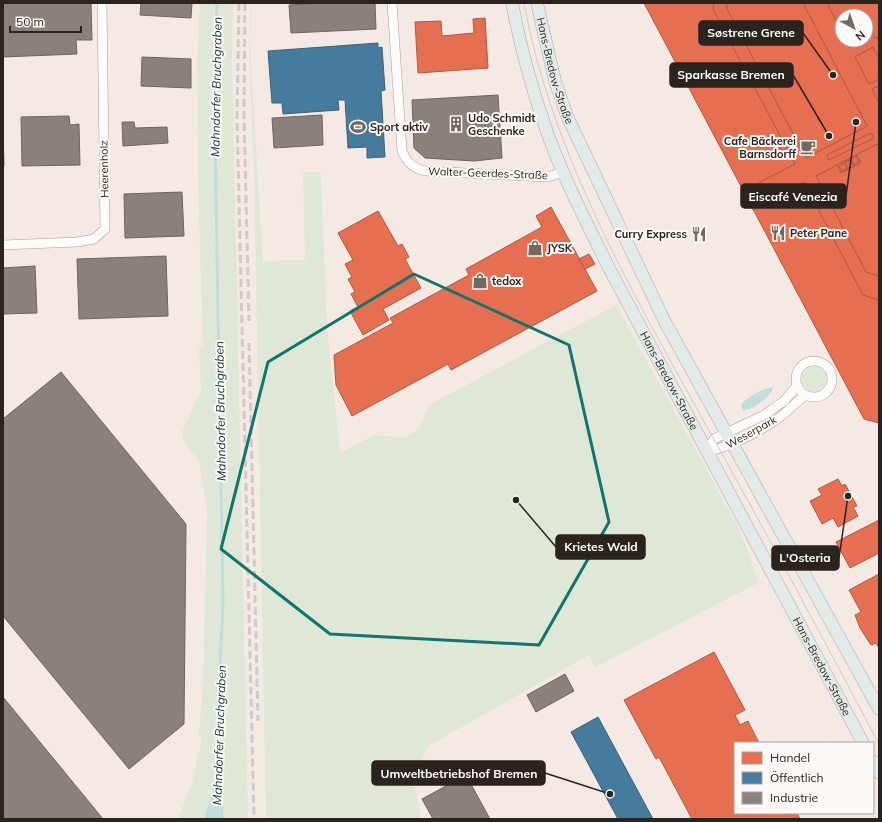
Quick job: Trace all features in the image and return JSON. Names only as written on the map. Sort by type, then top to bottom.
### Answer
[{"type":"main road","name":"Hans-Bredow-Straße","points":[[512,3],[526,64],[545,127],[563,172],[610,270],[862,742]]},
{"type":"main road","name":"Hans-Bredow-Straße","points":[[537,3],[555,81],[567,116],[665,322],[879,709]]},
{"type":"main road","points":[[874,763],[879,772]]},
{"type":"street","name":"Heerenholz","points":[[3,245],[82,241],[94,239],[105,229],[102,3]]},
{"type":"street","name":"Walter-Geerdes-Straße","points":[[392,3],[402,151],[405,160],[414,168],[426,171],[548,177],[563,172]]},
{"type":"street","points":[[818,360],[828,366],[832,376],[830,387],[827,392],[817,397],[806,395],[797,386],[797,372],[800,366],[806,362],[818,360]]},
{"type":"street","name":"Weserpark","points":[[707,451],[720,450],[729,438],[775,408],[790,396],[797,386]]},
{"type":"street","name":"Weserpark","points":[[729,438],[778,419],[806,395]]},
{"type":"highlighted area","points":[[414,274],[569,345],[609,522],[539,645],[330,634],[221,549],[268,362]]},
{"type":"green space","points":[[200,3],[233,3],[232,59],[248,819],[224,819],[221,776],[219,771],[204,819],[178,819],[192,783],[202,738],[199,736],[203,683],[207,507],[199,462],[182,437],[183,429],[201,391],[199,348],[203,347],[198,186],[197,60]]},
{"type":"green space","points":[[251,3],[250,43],[263,262],[305,260],[303,172],[321,173],[327,327],[340,453],[374,435],[404,438],[418,430],[429,405],[616,305],[737,525],[747,549],[758,583],[595,667],[589,655],[430,745],[410,777],[414,782],[421,819],[266,819],[254,176],[249,58]]},
{"type":"green space","points":[[814,367],[823,370],[826,379],[823,388],[814,391],[805,388],[802,379],[805,370]]},
{"type":"water","points":[[774,387],[768,396],[761,402],[743,411],[741,404],[756,393]]},
{"type":"water","points":[[219,770],[224,819],[204,819],[217,777]]},
{"type":"building: Handel","points":[[644,3],[879,3],[879,423],[864,419]]},
{"type":"building: Handel","points":[[714,3],[727,3],[727,9],[806,158],[867,126],[803,3],[827,3],[834,17],[834,48],[871,48],[855,57],[869,84],[879,79],[879,86],[872,89],[879,103],[879,147],[877,144],[816,176],[866,272],[879,276],[879,300],[863,295],[804,182],[753,210],[743,191],[795,164],[713,9]],"holes":[[[871,133],[874,138],[829,160],[827,155]]]},
{"type":"building: Handel","points":[[485,18],[488,68],[418,73],[415,22],[441,21],[442,36],[474,33],[473,19]]},
{"type":"building: Handel","points":[[874,36],[875,38],[877,37],[879,41],[879,59],[874,48]]},
{"type":"building: Handel","points":[[857,155],[861,163],[841,173],[837,165]],"holes":[[[856,156],[859,162],[854,165],[851,159]],[[850,160],[853,165],[848,168],[845,162]],[[844,163],[847,169],[842,171],[839,166]]]},
{"type":"building: Handel","points":[[551,207],[597,291],[451,370],[448,364],[352,416],[336,385],[334,355],[393,323],[390,318],[469,275],[466,269],[542,227],[536,216]]},
{"type":"building: Handel","points":[[378,211],[398,246],[402,244],[409,257],[405,259],[421,288],[383,309],[389,320],[363,335],[350,311],[358,307],[351,294],[355,292],[348,279],[352,277],[345,264],[353,260],[338,233]]},
{"type":"building: Handel","points":[[589,254],[595,264],[585,269],[579,259]]},
{"type":"building: Handel","points":[[838,479],[842,486],[845,484],[857,506],[853,507],[858,516],[838,527],[833,518],[822,524],[810,501],[822,495],[818,489]]},
{"type":"building: Handel","points":[[879,520],[879,553],[850,568],[836,542]]},
{"type":"building: Handel","points":[[879,574],[879,648],[876,643],[871,645],[860,628],[855,615],[861,612],[849,590]]},
{"type":"building: Handel","points":[[714,652],[745,710],[735,715],[740,725],[748,721],[758,742],[734,742],[734,814],[798,814],[800,819],[692,819],[659,757],[656,759],[624,700]]},
{"type":"building: Öffentlich","points":[[378,43],[378,48],[382,47],[385,90],[381,91],[385,157],[367,158],[367,147],[348,148],[345,100],[338,100],[339,110],[283,114],[282,103],[272,103],[268,51]]},
{"type":"building: Öffentlich","points":[[598,717],[653,819],[618,819],[571,732]]},
{"type":"building: Industrie","points":[[3,3],[91,3],[92,40],[76,40],[77,54],[3,57]]},
{"type":"building: Industrie","points":[[141,3],[192,3],[191,18],[140,15]]},
{"type":"building: Industrie","points":[[321,3],[375,3],[376,29],[291,33],[289,5]]},
{"type":"building: Industrie","points":[[142,57],[191,59],[191,88],[141,86]]},
{"type":"building: Industrie","name":"Udo Schmidt Geschenke","points":[[498,95],[502,158],[474,161],[425,158],[414,148],[412,100]]},
{"type":"building: Industrie","points":[[322,115],[323,145],[274,148],[272,118]]},
{"type":"building: Industrie","points":[[69,116],[70,125],[79,124],[80,165],[22,166],[21,117]]},
{"type":"building: Industrie","points":[[122,122],[134,122],[135,128],[167,127],[168,143],[123,146]]},
{"type":"building: Industrie","points":[[3,128],[4,166],[3,166]]},
{"type":"building: Industrie","points":[[182,192],[184,236],[125,238],[124,194]]},
{"type":"building: Industrie","points":[[166,256],[168,316],[79,319],[77,259]]},
{"type":"building: Industrie","points":[[35,266],[37,313],[3,314],[3,268]]},
{"type":"building: Industrie","points":[[61,372],[186,524],[184,724],[129,769],[3,616],[3,419]]},
{"type":"building: Industrie","points":[[565,674],[574,691],[536,712],[527,695]]},
{"type":"building: Industrie","points":[[3,697],[103,819],[3,819]]},
{"type":"building: Industrie","points":[[466,775],[490,819],[433,819],[422,799]]},
{"type":"waterway","name":"Mahndorfer Bruchgraben","points":[[217,3],[214,77],[223,602],[218,708],[219,773]]},
{"type":"tram line","points":[[524,3],[537,59],[554,115],[598,222],[651,326],[773,545],[879,744]]},
{"type":"railway","points":[[239,3],[237,118],[254,819]]},
{"type":"railway","points":[[245,3],[244,116],[249,321]]},
{"type":"railway","points":[[249,343],[258,721]]},
{"type":"place","name":"Søstrene Grene","points":[[833,75]]},
{"type":"place","name":"Eiscafé Venezia","points":[[856,122]]},
{"type":"place","name":"Udo Schmidt Geschenke","points":[[456,124]]},
{"type":"place","name":"Sport aktiv","points":[[358,127]]},
{"type":"place","name":"Sparkasse Bremen","points":[[829,136]]},
{"type":"place","name":"Cafe Bäckerei Barnsdorff","points":[[808,147]]},
{"type":"place","name":"Peter Pane","points":[[778,233]]},
{"type":"place","name":"Curry Express","points":[[699,234]]},
{"type":"place","name":"JYSK","points":[[535,248]]},
{"type":"place","name":"tedox","points":[[480,281]]},
{"type":"place","name":"L'Osteria","points":[[848,496]]},
{"type":"place","name":"Krietes Wald","points":[[516,500]]},
{"type":"place","name":"Umweltbetriebshof Bremen","points":[[610,794]]}]
